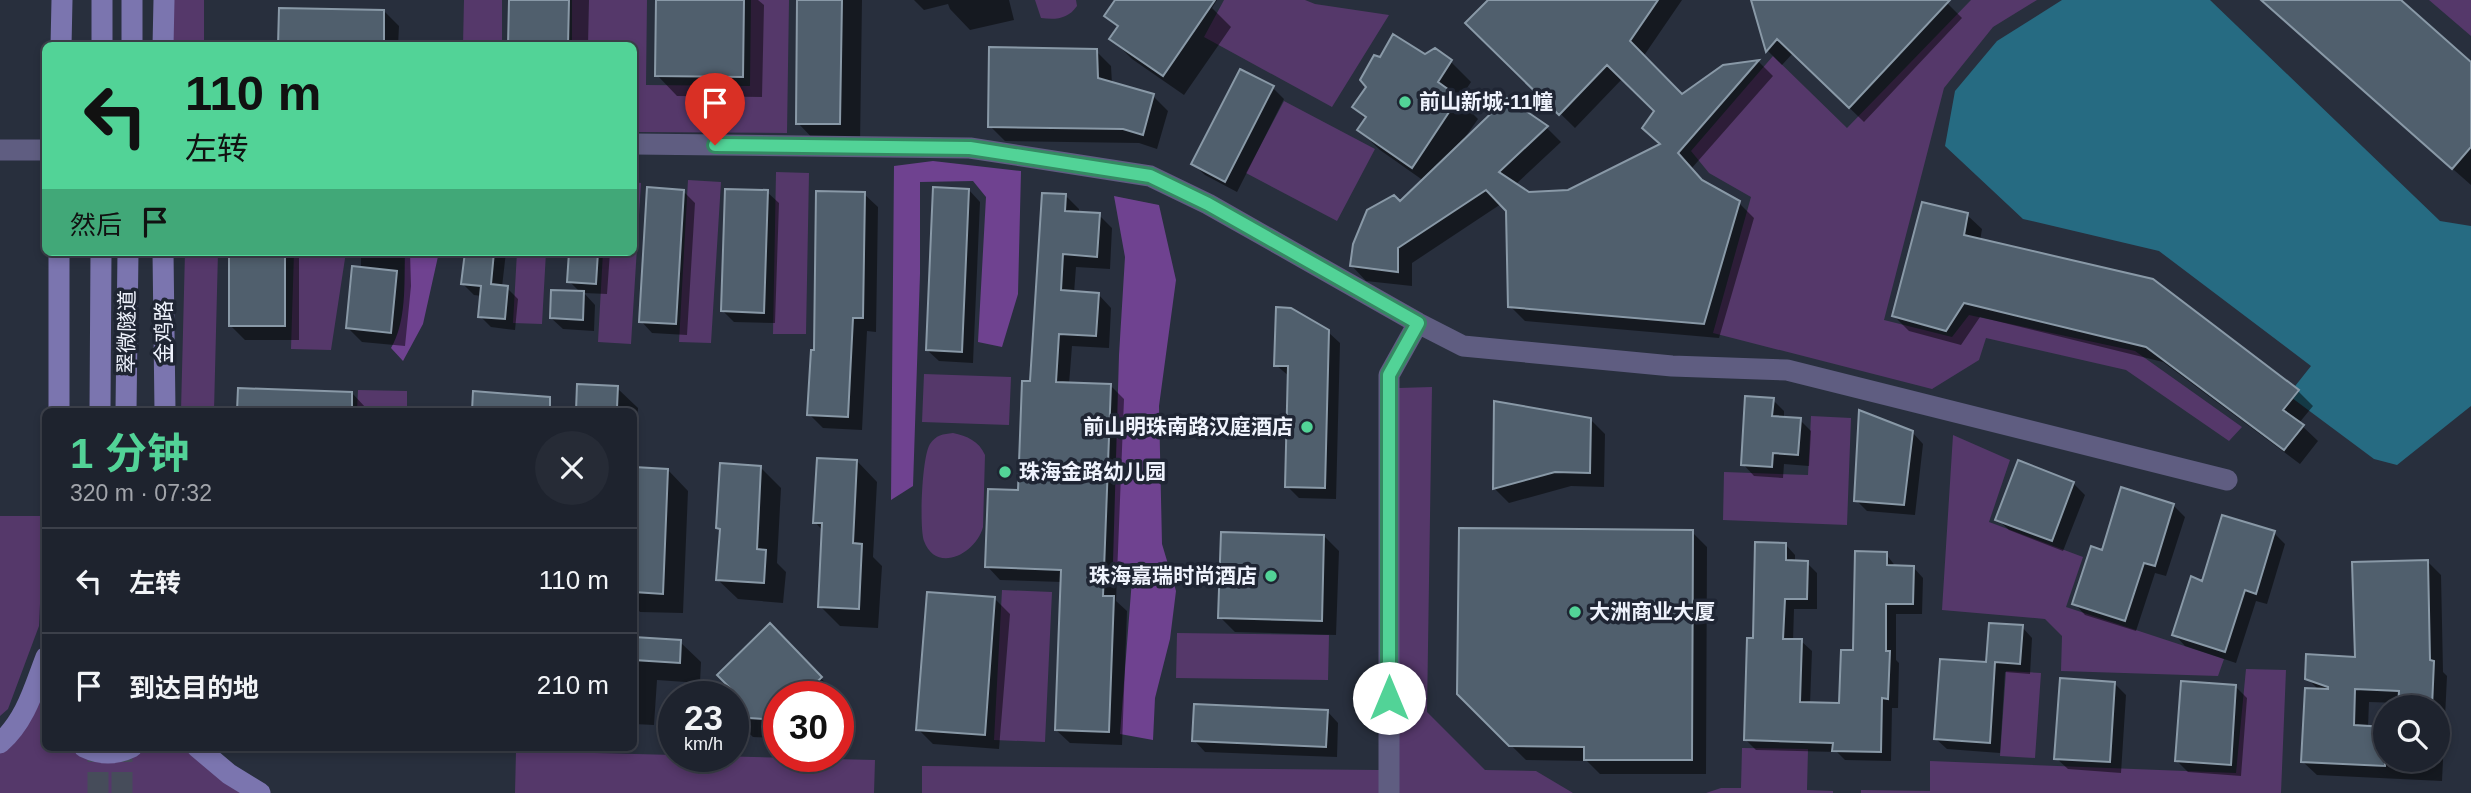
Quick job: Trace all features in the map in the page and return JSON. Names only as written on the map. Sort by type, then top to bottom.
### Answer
[{"type":"main road","points":[[61,42],[62,0]]},
{"type":"main road","points":[[102,0],[102,42]]},
{"type":"main road","points":[[131,42],[132,0]]},
{"type":"main road","points":[[163,42],[164,0]]},
{"type":"main road","points":[[59,256],[59,408]]},
{"type":"main road","name":"翠微隧道","points":[[100,408],[101,256]]},
{"type":"main road","name":"翠微隧道","points":[[126,408],[128,256]]},
{"type":"main road","name":"金鸡路","points":[[163,256],[165,408]]},
{"type":"main road","points":[[0,743],[10,733],[29,702],[42,668]]},
{"type":"main road","points":[[97,751],[107,754],[122,751]]},
{"type":"main road","points":[[202,751],[229,774],[260,793]]},
{"type":"street","points":[[637,144],[970,148],[1150,176],[1208,204],[1463,346],[1672,366],[1787,370],[2227,480]]},
{"type":"street","points":[[0,150],[42,150]]},
{"type":"street","points":[[1389,793],[1389,375],[1418,323]]},
{"type":"shaded area","points":[[173,0],[204,0],[204,42],[172,42]]},
{"type":"shaded area","points":[[464,0],[502,0],[502,42],[463,42]]},
{"type":"shaded area","points":[[572,0],[647,0],[646,85],[750,86],[751,0],[789,0],[787,133],[637,132],[637,42],[572,42]]},
{"type":"shaded area","points":[[1035,0],[1076,0],[1077,6],[1070,14],[1061,18],[1041,18]]},
{"type":"shaded area","points":[[1224,0],[1305,0],[1315,4],[1389,15],[1332,107],[1204,37]]},
{"type":"shaded area","points":[[1971,0],[2037,0],[1993,27],[1944,88],[1884,320],[1952,337],[1969,315],[2135,351],[2242,427],[2229,441],[2126,370],[1986,338],[1979,360],[1932,389],[1713,333],[1751,197],[1709,173],[1691,151],[1773,56],[1847,128]]},
{"type":"shaded area","points":[[2429,0],[2471,0],[2471,36]]},
{"type":"shaded area","points":[[1284,101],[1375,149],[1337,221],[1246,173]]},
{"type":"shaded area","points":[[933,161],[1021,171],[1018,294],[1002,347],[978,342],[986,197],[973,181],[920,182],[920,274],[913,486],[891,500],[894,166]]},
{"type":"shaded area","points":[[776,172],[809,173],[806,334],[773,334]]},
{"type":"shaded area","points":[[688,180],[721,182],[711,343],[679,342]]},
{"type":"shaded area","points":[[637,182],[641,183],[637,247]]},
{"type":"shaded area","points":[[1114,196],[1159,205],[1176,280],[1159,406],[1162,544],[1176,591],[1170,639],[1155,698],[1153,740],[1120,734],[1132,579],[1113,562],[1119,355],[1125,257]]},
{"type":"shaded area","points":[[185,256],[218,256],[214,408],[181,408]]},
{"type":"shaded area","points":[[294,256],[345,256],[331,350],[291,349]]},
{"type":"shaded area","points":[[405,256],[438,256],[423,324],[403,361],[391,348],[400,326]]},
{"type":"shaded area","points":[[517,256],[546,256],[542,324],[513,323]]},
{"type":"shaded area","points":[[603,256],[636,256],[631,344],[598,342]]},
{"type":"shaded area","points":[[924,374],[1011,377],[1009,425],[922,422]]},
{"type":"shaded area","points":[[1432,387],[1427,712],[1485,770],[1536,771],[1573,793],[1399,793],[1398,388]]},
{"type":"shaded area","points":[[358,390],[407,391],[407,408],[357,408]]},
{"type":"shaded area","points":[[1811,416],[1851,418],[1847,525],[1723,520],[1724,472],[1808,475]]},
{"type":"shaded area","points":[[953,433],[972,440],[985,455],[983,527],[973,545],[955,557],[946,558],[937,557],[924,541],[922,492],[930,444],[940,436]]},
{"type":"shaded area","points":[[1953,435],[2010,460],[1989,522],[2083,557],[2066,607],[2224,659],[2218,676],[2061,671],[2062,636],[2045,619],[1942,610]]},
{"type":"shaded area","points":[[0,516],[42,516],[39,626],[8,709],[0,716]]},
{"type":"shaded area","points":[[1002,590],[1052,592],[1045,742],[994,740]]},
{"type":"shaded area","points":[[1177,633],[1329,635],[1328,680],[1176,678]]},
{"type":"shaded area","points":[[2246,669],[2286,670],[2281,793],[1861,793],[1861,790],[1930,791],[1930,761],[2236,773]]},
{"type":"shaded area","points":[[2006,671],[2041,673],[2035,758],[2000,756]]},
{"type":"shaded area","points":[[42,682],[42,751],[77,751],[87,758],[132,755],[138,751],[192,751],[249,793],[0,793],[0,750]]},
{"type":"shaded area","points":[[1742,748],[1808,749],[1807,790],[1833,793],[1706,793],[1721,788],[1741,788]]},
{"type":"shaded area","points":[[516,751],[658,755],[658,772],[749,772],[749,757],[763,757],[763,772],[854,772],[854,759],[875,760],[874,793],[515,793]]},
{"type":"shaded area","points":[[922,766],[1380,770],[1380,793],[922,793]]},
{"type":"water","points":[[2062,0],[2210,0],[2440,221],[2471,226],[2471,406],[2397,465],[2374,459],[2288,395],[2311,366],[2159,251],[2023,219],[1945,146],[1955,91],[1997,41]]},
{"type":"building","points":[[509,0],[569,0],[568,42],[508,42]]},
{"type":"building","points":[[656,0],[744,0],[743,77],[655,76]]},
{"type":"building","points":[[797,0],[842,0],[840,124],[796,124]]},
{"type":"building","points":[[1115,0],[1215,0],[1163,76],[1109,39],[1118,26],[1104,16]]},
{"type":"building","points":[[1488,0],[1658,0],[1630,41],[1682,94],[1723,65],[1759,60],[1678,153],[1702,180],[1740,201],[1704,324],[1508,307],[1506,211],[1486,190],[1398,248],[1398,272],[1350,266],[1353,244],[1367,210],[1394,195],[1400,201],[1507,98],[1548,126],[1499,172],[1529,192],[1568,190],[1660,144],[1642,128],[1654,111],[1607,65],[1559,115],[1465,23]]},
{"type":"building","points":[[1751,0],[1950,0],[1849,108],[1777,39],[1766,52]]},
{"type":"building","points":[[2261,0],[2401,0],[2471,62],[2471,147],[2452,169]]},
{"type":"building","points":[[279,8],[384,10],[384,42],[278,42]]},
{"type":"building","name":"前山新城-11幢","points":[[1393,34],[1425,54],[1435,48],[1452,60],[1438,82],[1459,97],[1412,168],[1357,130],[1366,117],[1352,107],[1366,87],[1360,80],[1374,55],[1380,57]]},
{"type":"building","points":[[989,47],[1097,49],[1098,78],[1154,94],[1143,135],[1123,129],[988,127]]},
{"type":"building","points":[[1240,69],[1274,86],[1225,182],[1191,164]]},
{"type":"building","points":[[647,187],[684,190],[676,324],[639,322]]},
{"type":"building","points":[[933,187],[969,189],[962,352],[926,350]]},
{"type":"building","points":[[725,189],[768,190],[764,313],[721,311]]},
{"type":"building","points":[[816,191],[865,192],[863,318],[853,318],[848,417],[807,415],[811,350],[814,350]]},
{"type":"building","points":[[1042,193],[1066,194],[1065,211],[1100,213],[1097,257],[1063,254],[1061,290],[1099,293],[1096,336],[1059,334],[1056,382],[1111,384],[1103,596],[1114,596],[1109,732],[1055,730],[1061,570],[985,567],[988,489],[1018,490],[1022,381],[1030,381]]},
{"type":"building","points":[[1922,202],[1968,213],[1964,235],[2153,279],[2299,390],[2283,410],[2304,425],[2284,450],[2146,347],[1964,303],[1946,331],[1892,316]]},
{"type":"building","points":[[229,256],[285,256],[285,326],[229,326]]},
{"type":"building","points":[[464,256],[494,256],[491,284],[508,286],[505,319],[478,317],[481,286],[461,284]]},
{"type":"building","points":[[569,256],[598,256],[596,284],[567,282]]},
{"type":"building","points":[[352,266],[397,271],[391,333],[346,328]]},
{"type":"building","points":[[551,290],[584,291],[583,320],[550,318]]},
{"type":"building","name":"前山明珠南路汉庭酒店","points":[[1276,307],[1291,308],[1329,330],[1325,488],[1285,487],[1288,366],[1274,366]]},
{"type":"building","points":[[577,384],[618,386],[617,408],[576,408]]},
{"type":"building","points":[[238,388],[352,392],[352,408],[237,408]]},
{"type":"building","points":[[473,391],[550,397],[550,408],[472,408]]},
{"type":"building","points":[[1745,396],[1774,398],[1772,416],[1801,418],[1798,455],[1773,453],[1772,467],[1741,465]]},
{"type":"building","points":[[1494,401],[1591,418],[1590,473],[1555,472],[1493,489]]},
{"type":"building","points":[[1859,410],[1913,431],[1904,505],[1854,501]]},
{"type":"building","points":[[817,458],[857,460],[853,543],[862,544],[859,609],[818,607],[822,523],[813,523]]},
{"type":"building","points":[[2018,460],[2074,482],[2052,541],[1995,520]]},
{"type":"building","points":[[720,463],[761,466],[757,549],[766,550],[764,583],[716,580],[720,529],[716,528]]},
{"type":"building","points":[[637,467],[668,469],[663,594],[637,592]]},
{"type":"building","points":[[2121,487],[2174,504],[2155,566],[2144,563],[2125,621],[2072,604],[2091,546],[2102,550]]},
{"type":"building","points":[[2222,515],[2275,531],[2256,594],[2245,590],[2225,652],[2172,635],[2191,576],[2202,581]]},
{"type":"building","name":"大洲商业大厦","points":[[1459,528],[1693,530],[1692,760],[1584,760],[1584,747],[1509,746],[1457,694]]},
{"type":"building","name":"珠海嘉瑞时尚酒店","points":[[1221,532],[1324,535],[1322,621],[1218,618]]},
{"type":"building","points":[[1755,542],[1786,543],[1786,560],[1808,561],[1807,599],[1785,599],[1783,639],[1802,639],[1800,702],[1839,703],[1841,650],[1853,650],[1855,551],[1887,552],[1887,565],[1914,566],[1913,604],[1886,604],[1886,651],[1890,651],[1888,699],[1882,698],[1881,752],[1832,751],[1833,743],[1744,740],[1747,638],[1753,638]]},
{"type":"building","points":[[2428,560],[2430,660],[2434,661],[2433,695],[2399,695],[2399,691],[2355,689],[2354,725],[2373,726],[2373,765],[2301,762],[2305,688],[2328,689],[2305,679],[2306,654],[2355,657],[2352,562]]},
{"type":"building","points":[[927,592],[995,597],[985,735],[916,730]]},
{"type":"building","points":[[770,623],[822,677],[818,681],[763,681],[763,719],[749,718],[749,681],[723,681],[717,675]]},
{"type":"building","points":[[1989,623],[2023,625],[2020,664],[1995,662],[1990,743],[1934,739],[1940,659],[1986,662]]},
{"type":"building","points":[[637,637],[681,640],[680,663],[637,660]]},
{"type":"building","points":[[2060,678],[2115,682],[2110,762],[2054,759]]},
{"type":"building","points":[[2181,681],[2236,685],[2231,765],[2175,761]]},
{"type":"building","points":[[1194,704],[1328,710],[1326,747],[1192,741]]},
{"type":"tunnel","points":[[98,751],[98,793]]},
{"type":"tunnel","points":[[122,751],[122,793]]},
{"type":"place","name":"前山新城-11幢","points":[[1405,102]]},
{"type":"place","name":"前山明珠南路汉庭酒店","points":[[1307,427]]},
{"type":"place","name":"珠海金路幼儿园","points":[[1005,472]]},
{"type":"place","name":"珠海嘉瑞时尚酒店","points":[[1271,576]]},
{"type":"place","name":"大洲商业大厦","points":[[1575,612]]},
{"type":"route","points":[[715,145],[970,148],[1150,176],[1208,204],[1418,323],[1389,375],[1389,698]]}]
